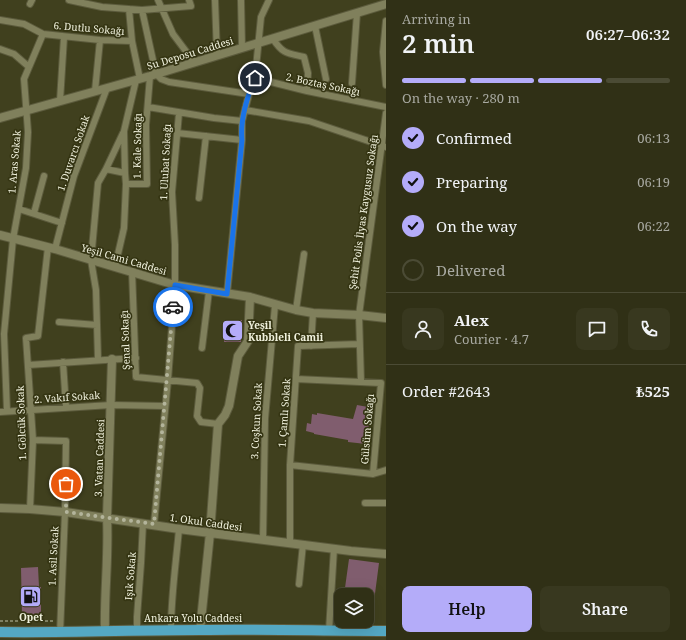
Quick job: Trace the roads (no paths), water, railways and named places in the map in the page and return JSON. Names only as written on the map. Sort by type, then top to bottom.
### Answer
[{"type":"highway","name":"Ankara Yolu Caddesi","points":[[0,632],[60,633],[105,630],[386,631]]},
{"type":"main road","name":"Su Deposu Caddesi","points":[[0,118],[138,80],[386,4]]},
{"type":"main road","name":"Yeşil Cami Caddesi","points":[[0,235],[52,248],[175,285],[250,297],[296,310],[313,313],[386,318]]},
{"type":"main road","points":[[200,630],[210,532],[218,424],[225,415],[229,406],[238,356],[248,342],[250,297]]},
{"type":"main road","name":"3. Vatan Caddesi","points":[[105,630],[105,576],[108,534],[107,518],[112,404],[112,359]]},
{"type":"main road","name":"1. Okul Caddesi","points":[[0,508],[66,512],[154,524],[179,529],[386,554]]},
{"type":"street","points":[[69,0],[102,7],[142,10],[191,6],[189,0]]},
{"type":"street","points":[[158,0],[173,34],[194,62]]},
{"type":"street","points":[[215,0],[217,55]]},
{"type":"street","points":[[241,0],[242,47]]},
{"type":"street","points":[[227,294],[242,140],[242,121],[255,78],[261,17],[269,0]]},
{"type":"street","points":[[98,360],[96,290],[91,260],[98,183],[124,131],[138,80],[129,9]]},
{"type":"street","name":"1. Kale Sokağı","points":[[116,267],[124,228],[126,184],[147,184],[146,125],[153,75],[142,10]]},
{"type":"street","points":[[352,83],[357,13]]},
{"type":"street","name":"6. Dutlu Sokağı","points":[[0,20],[24,24],[43,34],[100,40],[132,41]]},
{"type":"street","points":[[386,21],[386,85]]},
{"type":"street","points":[[315,26],[326,79]]},
{"type":"street","name":"1. Aras Sokak","points":[[3,412],[4,334],[13,239],[20,209],[26,168],[28,132],[24,79],[43,34]]},
{"type":"street","points":[[60,101],[64,37]]},
{"type":"street","points":[[273,39],[280,50],[304,57],[308,73],[307,91]]},
{"type":"street","points":[[95,91],[100,40]]},
{"type":"street","points":[[0,48],[14,54],[29,67]]},
{"type":"street","points":[[153,75],[169,82],[249,94]]},
{"type":"street","name":"2. Boztaş Sokağı","points":[[255,78],[307,91],[386,107]]},
{"type":"street","name":"1. Duvarcı Sokak","points":[[26,338],[38,336],[52,248],[62,223],[74,176],[107,88]]},
{"type":"street","points":[[148,107],[179,113],[242,121]]},
{"type":"street","points":[[245,110],[309,121],[384,147]]},
{"type":"street","name":"1. Ulubat Sokağı","points":[[154,524],[168,380],[175,285],[175,245],[172,192],[179,113]]},
{"type":"street","name":"Şehit Polis İlyas Kaygusuz Sokağı","points":[[361,382],[359,315],[384,147],[386,113]]},
{"type":"street","points":[[124,131],[126,184]]},
{"type":"street","points":[[177,133],[242,140]]},
{"type":"street","points":[[199,198],[206,136]]},
{"type":"street","points":[[106,169],[125,173]]},
{"type":"street","points":[[34,214],[44,176]]},
{"type":"street","points":[[20,209],[62,223]]},
{"type":"street","points":[[296,310],[304,254]]},
{"type":"street","name":"Şenal Sokağı","points":[[132,272],[136,377],[168,380]]},
{"type":"street","points":[[202,348],[209,291]]},
{"type":"street","name":"3. Coşkun Sokak","points":[[263,539],[265,419],[275,304]]},
{"type":"street","points":[[311,346],[313,313]]},
{"type":"street","points":[[60,322],[97,325]]},
{"type":"street","name":"1. Gölcük Sokak","points":[[26,338],[33,440],[30,509]]},
{"type":"street","name":"1. Çamlı Sokak","points":[[290,542],[290,465],[298,346],[359,344]]},
{"type":"street","points":[[28,365],[136,358]]},
{"type":"street","points":[[64,362],[66,407]]},
{"type":"street","points":[[296,379],[361,382]]},
{"type":"street","points":[[168,380],[197,383],[200,388],[197,416],[201,422],[218,424]]},
{"type":"street","name":"Gülsüm Sokağı","points":[[361,382],[381,383],[373,474]]},
{"type":"street","name":"2. Vakıf Sokak","points":[[3,412],[112,404],[165,406]]},
{"type":"street","name":"1. Asil Sokak","points":[[33,440],[66,441],[66,512],[60,633]]},
{"type":"street","points":[[290,465],[373,474],[386,470]]},
{"type":"street","points":[[365,503],[386,503]]},
{"type":"street","name":"Işık Sokak","points":[[137,630],[142,523]]},
{"type":"street","points":[[171,630],[171,602],[175,582],[179,529]]},
{"type":"street","points":[[299,584],[303,544]]},
{"type":"street","points":[[329,631],[334,548]]},
{"type":"place","name":"Yeşil Kubbleli Camii","points":[[233,331]]},
{"type":"place","name":"Opet","points":[[31,597]]}]
